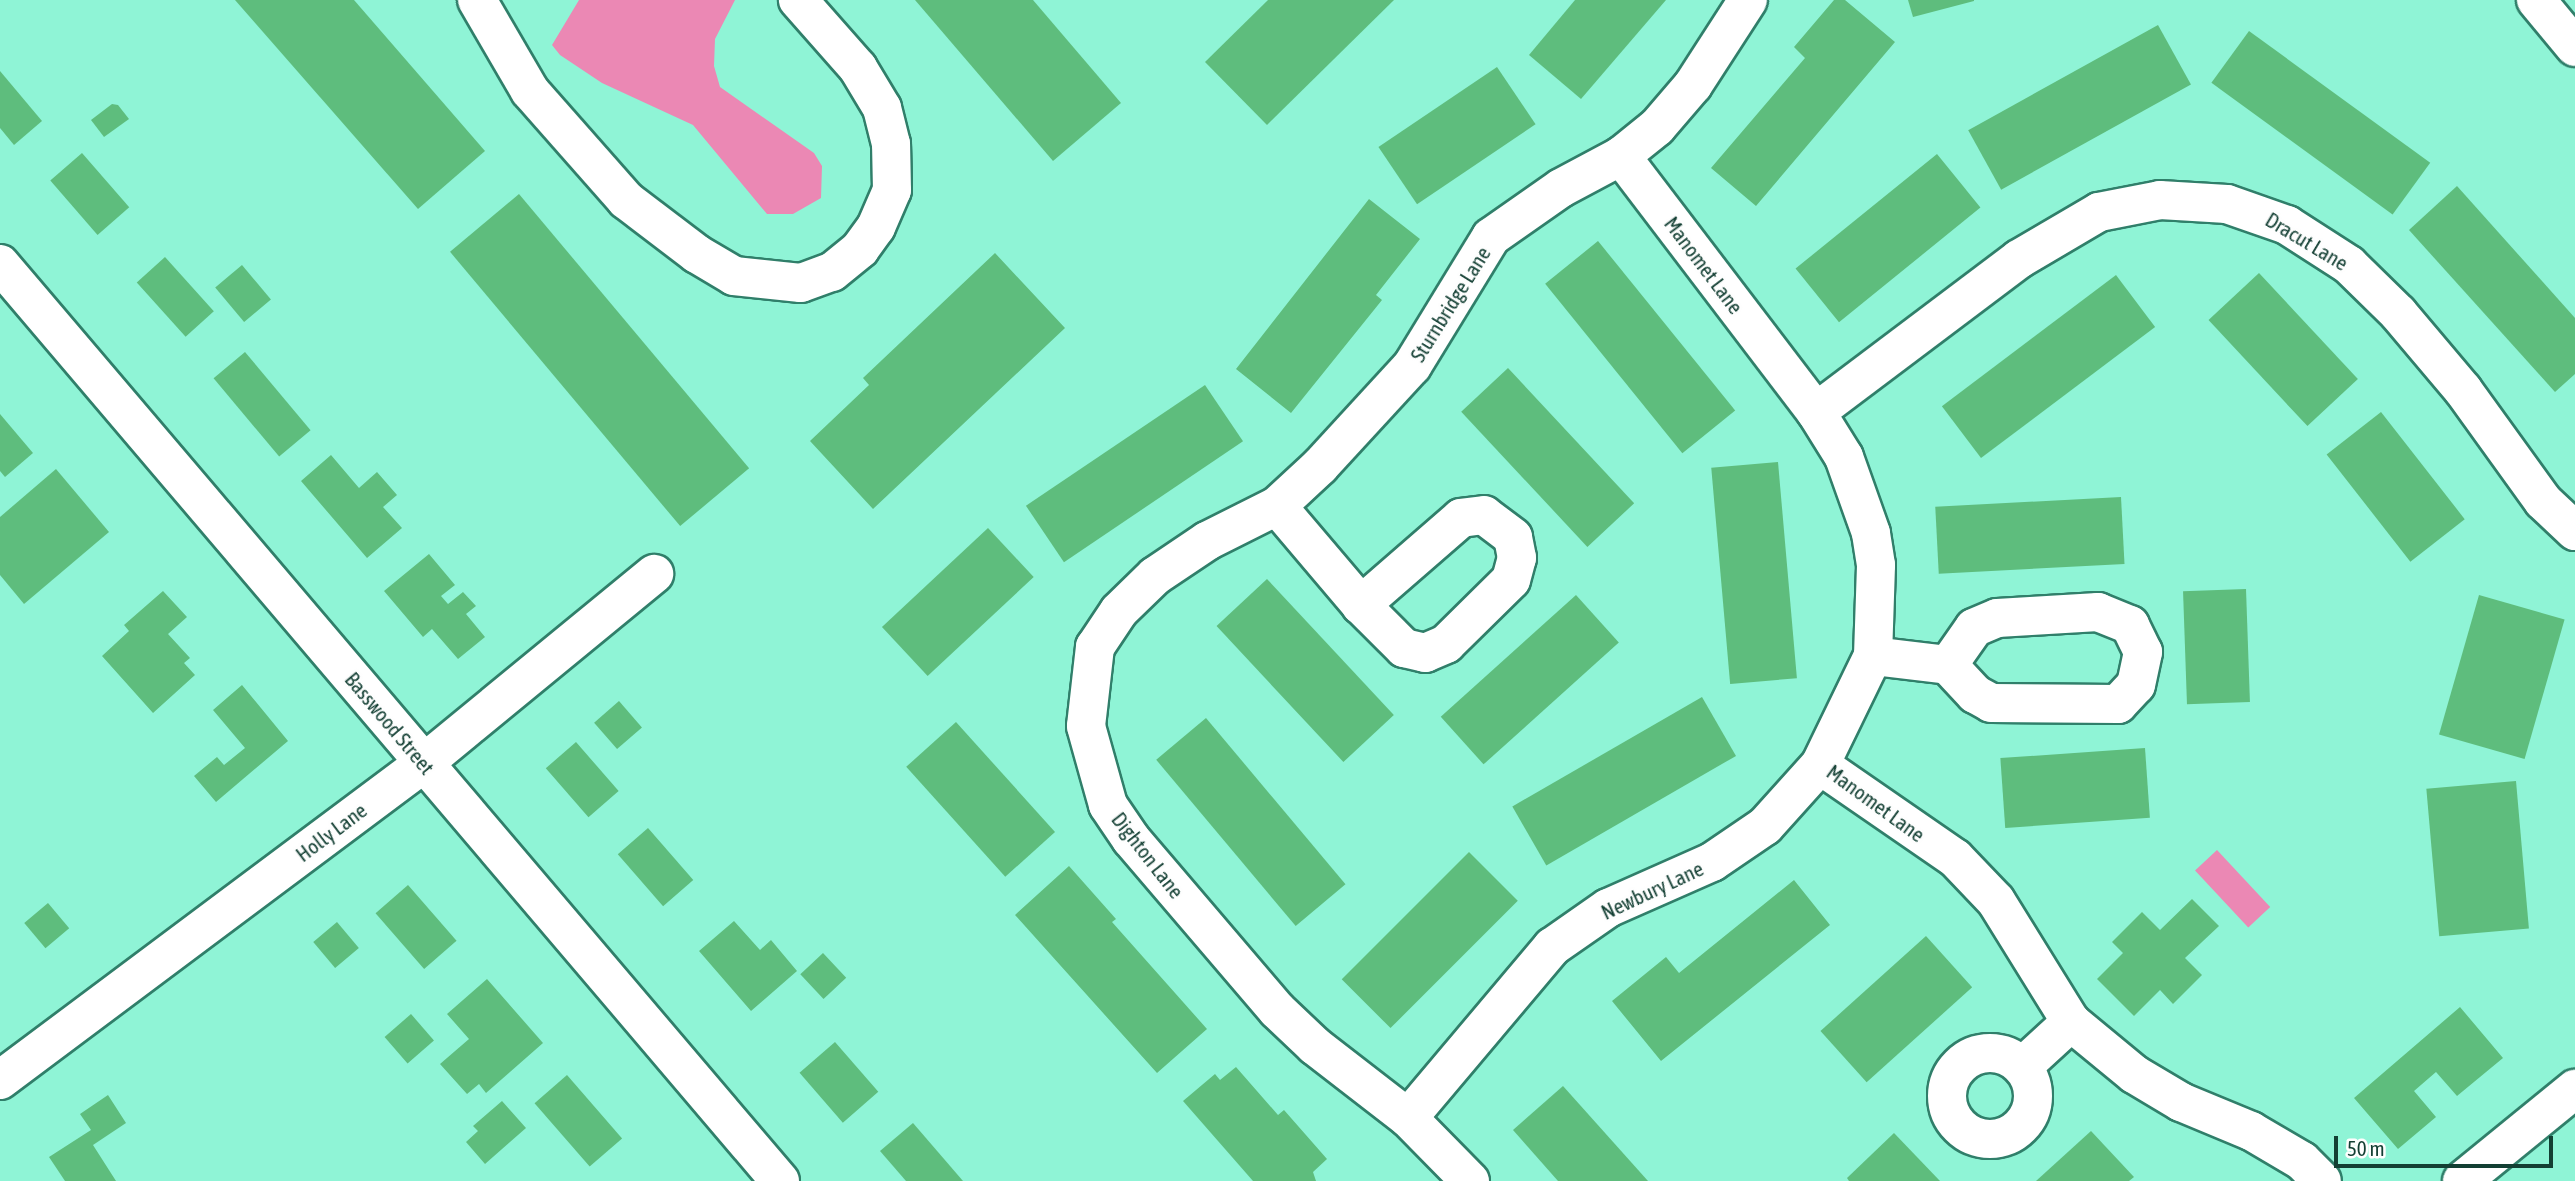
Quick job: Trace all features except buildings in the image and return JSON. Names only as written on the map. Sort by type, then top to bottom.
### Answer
[{"type":"street","points":[[477,0],[530,91],[626,200],[696,254],[734,276],[801,284],[832,272],[860,249],[876,227],[892,190],[891,144],[882,108],[858,68],[798,0]]},
{"type":"street","name":"Sturnbridge Lane","points":[[1277,506],[1320,466],[1412,366],[1492,237],[1561,188],[1621,156],[1657,127],[1693,85],[1748,0]]},
{"type":"street","points":[[2536,0],[2575,47]]},
{"type":"street","name":"Manomet Lane","points":[[1621,156],[1816,412],[1844,457],[1871,533],[1878,607],[1873,656],[1820,765],[1955,858],[1996,901],[2071,1022],[2134,1074],[2181,1102],[2251,1131],[2302,1161],[2322,1181]]},
{"type":"street","name":"Dracut Lane","points":[[1816,412],[2019,259],[2099,212],[2160,200],[2227,204],[2287,225],[2349,265],[2406,323],[2463,390],[2543,500],[2575,531]]},
{"type":"street","name":"Basswood Street","points":[[0,264],[780,1181]]},
{"type":"street","points":[[1277,506],[1361,605]]},
{"type":"street","name":"Dighton Lane","points":[[1277,506],[1207,541],[1155,576],[1119,611],[1095,647],[1086,726],[1108,805],[1131,839],[1277,1010],[1315,1046],[1408,1118],[1470,1181]]},
{"type":"street","name":"Holly Lane","points":[[0,1080],[424,763],[654,574]]},
{"type":"street","points":[[1873,656],[1948,665]]},
{"type":"street","name":"Newbury Lane","points":[[1408,1118],[1552,947],[1608,908],[1740,845],[1765,826],[1820,765]]},
{"type":"street","points":[[2022,1067],[2071,1022]]},
{"type":"street","points":[[2462,1181],[2575,1089]]},
{"type":"shaded area","points":[[579,0],[735,0],[715,39],[714,66],[720,87],[814,153],[822,166],[821,198],[793,214],[767,214],[693,125],[602,83],[560,55],[552,45]]},
{"type":"shaded area","points":[[2217,850],[2270,907],[2248,928],[2195,870]]}]
